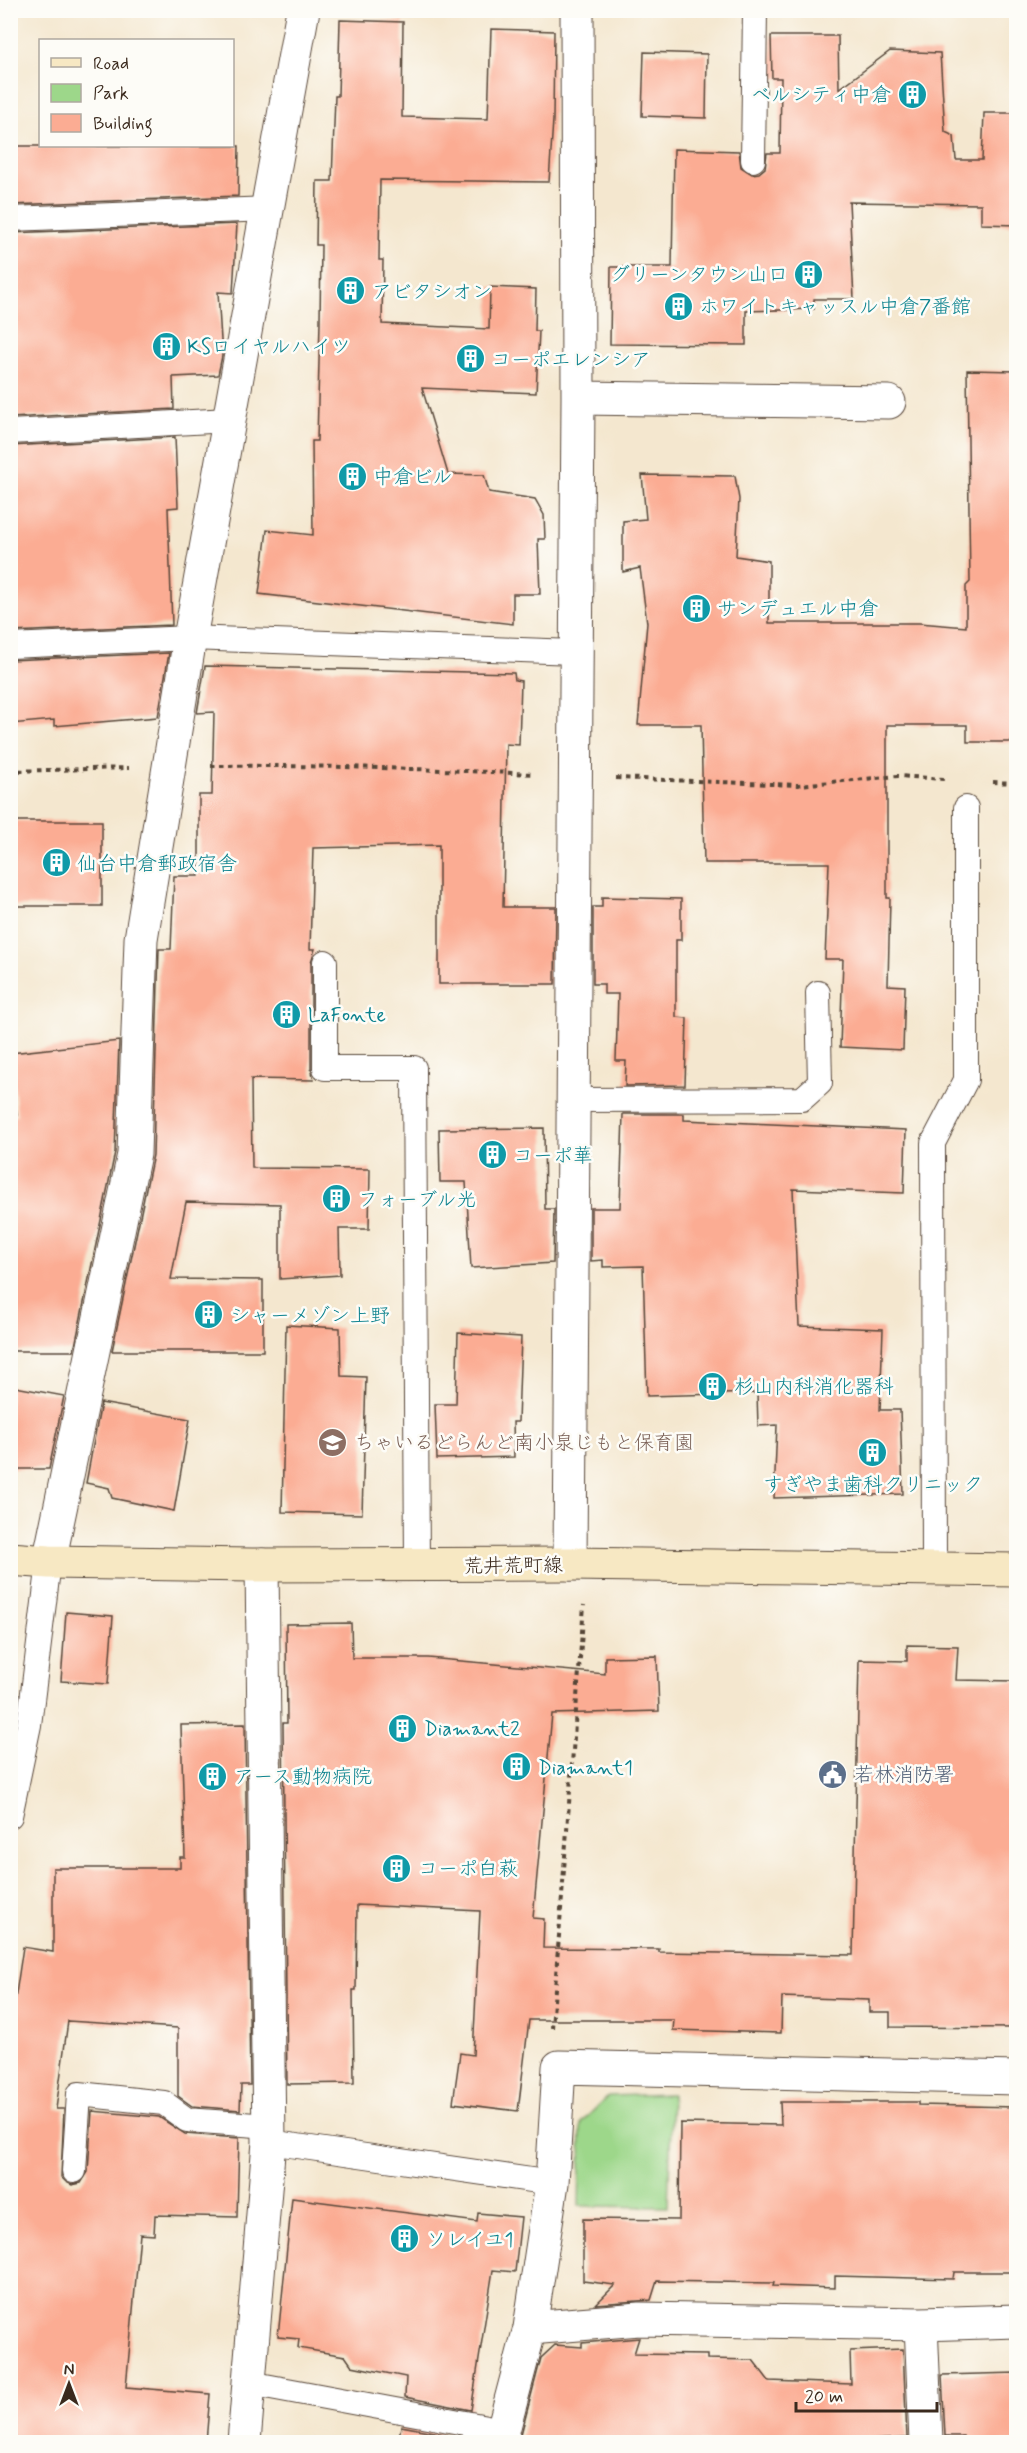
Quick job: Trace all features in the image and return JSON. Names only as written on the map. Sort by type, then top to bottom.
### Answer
[{"type":"main road","name":"荒井荒町線","points":[[10,1559],[49,1562],[262,1565],[570,1564],[1017,1570]]},
{"type":"street","points":[[49,1562],[134,1154],[141,939],[190,638],[303,10]]},
{"type":"street","points":[[570,1564],[574,652],[578,398],[577,10]]},
{"type":"street","points":[[578,398],[889,402]]},
{"type":"street","points":[[244,2442],[268,2134],[262,1565]]},
{"type":"street","points":[[502,2436],[530,2328],[552,2183],[559,2067],[1017,2078]]},
{"type":"street","points":[[530,2328],[639,2319],[921,2324],[1017,2320]]},
{"type":"street","points":[[921,2324],[926,2442]]},
{"type":"lane","points":[[753,160],[756,10]]},
{"type":"lane","points":[[10,219],[267,209]]},
{"type":"lane","points":[[10,432],[229,420]]},
{"type":"lane","points":[[10,646],[190,638],[574,652]]},
{"type":"lane","points":[[934,1570],[933,1143],[966,1080],[966,808]]},
{"type":"lane","points":[[325,962],[325,1068],[414,1068],[417,1565]]},
{"type":"lane","points":[[572,1100],[802,1099],[820,1083],[818,993]]},
{"type":"lane","points":[[10,1816],[29,1725],[49,1562]]},
{"type":"lane","points":[[74,2171],[79,2094],[164,2103],[187,2120],[552,2183]]},
{"type":"lane","points":[[249,2383],[502,2436]]},
{"type":"path","points":[[10,771],[271,765],[429,769],[798,785],[898,776],[946,779]]},
{"type":"path","points":[[981,781],[1017,783]]},
{"type":"path","points":[[559,2067],[552,2035],[584,1602]]},
{"type":"green space","points":[[672,2094],[668,2207],[579,2206],[581,2123],[608,2096]]},
{"type":"building","points":[[340,20],[403,22],[402,117],[488,119],[491,29],[554,31],[553,120],[549,182],[380,180],[379,260],[383,260],[382,324],[489,329],[490,287],[536,289],[535,331],[539,331],[536,393],[422,388],[448,474],[484,475],[489,492],[535,499],[544,515],[545,539],[538,539],[540,594],[513,594],[513,624],[259,594],[267,530],[313,535],[312,441],[317,441],[321,245],[316,245],[317,181],[332,181]]},
{"type":"building","points":[[771,36],[838,36],[839,89],[890,51],[940,53],[945,132],[954,136],[956,160],[982,160],[984,113],[1017,113],[1017,225],[981,224],[981,204],[849,202],[854,299],[814,299],[814,309],[746,311],[746,345],[610,344],[611,267],[672,267],[674,149],[739,151],[741,167],[752,174],[759,173],[765,168],[767,153],[780,153],[781,78],[772,78]]},
{"type":"building","points":[[644,52],[707,54],[706,118],[642,116]]},
{"type":"building","points":[[10,146],[239,146],[238,196],[10,205]]},
{"type":"building","points":[[237,224],[233,293],[218,292],[222,356],[218,375],[173,377],[174,409],[10,418],[10,233]]},
{"type":"building","points":[[967,370],[1017,371],[1017,742],[967,742],[967,725],[887,725],[887,898],[890,898],[888,985],[905,986],[903,1050],[840,1047],[843,959],[825,959],[829,863],[704,863],[701,725],[638,725],[647,623],[640,568],[623,572],[623,521],[646,519],[642,475],[735,476],[739,499],[736,556],[769,561],[769,623],[919,623],[966,627],[966,586],[970,582]]},
{"type":"building","points":[[175,437],[178,507],[168,508],[172,625],[10,632],[10,446]]},
{"type":"building","points":[[169,653],[158,717],[54,726],[54,720],[10,724],[10,660]]},
{"type":"building","points":[[205,666],[514,673],[515,680],[521,681],[519,745],[506,744],[503,907],[556,907],[555,984],[439,984],[439,845],[313,848],[310,949],[315,949],[311,962],[311,1068],[314,1080],[251,1079],[252,1168],[370,1169],[369,1229],[339,1229],[340,1275],[280,1279],[280,1204],[186,1202],[171,1279],[263,1280],[263,1351],[112,1351],[153,1155],[159,949],[171,949],[174,876],[199,876],[199,795],[212,795],[214,712],[197,713]]},
{"type":"building","name":"仙台中倉郵政宿舎","points":[[10,821],[102,821],[102,906],[10,906]]},
{"type":"building","points":[[602,897],[681,899],[681,940],[676,940],[676,1017],[687,1018],[685,1085],[625,1086],[626,1061],[616,1061],[618,994],[604,994],[604,984],[593,984],[593,907],[602,907]]},
{"type":"building","points":[[119,1041],[115,1152],[74,1351],[10,1351],[10,1117],[17,1116],[11,1053]]},
{"type":"building","points":[[623,1114],[684,1114],[684,1120],[906,1130],[904,1193],[793,1189],[799,1326],[883,1329],[880,1410],[900,1410],[903,1494],[774,1498],[777,1425],[758,1426],[757,1393],[647,1396],[643,1266],[603,1267],[603,1260],[591,1261],[591,1208],[620,1208]]},
{"type":"building","points":[[544,1128],[545,1209],[554,1209],[553,1263],[471,1268],[466,1182],[440,1182],[439,1129]]},
{"type":"building","points":[[286,1325],[340,1328],[341,1376],[366,1377],[362,1514],[282,1512]]},
{"type":"building","points":[[458,1333],[521,1337],[518,1422],[513,1422],[514,1457],[437,1459],[435,1404],[456,1404]]},
{"type":"building","points":[[10,1386],[64,1396],[49,1469],[10,1469]]},
{"type":"building","points":[[101,1403],[190,1419],[174,1511],[112,1498],[109,1488],[86,1483]]},
{"type":"building","points":[[66,1612],[113,1616],[108,1684],[61,1681]]},
{"type":"building","points":[[351,1623],[352,1658],[428,1658],[605,1674],[605,1657],[657,1656],[659,1711],[552,1714],[533,1918],[544,1919],[543,1948],[853,1955],[859,1660],[907,1661],[907,1645],[958,1646],[956,1680],[1017,1681],[1017,2028],[890,2027],[890,2012],[869,2012],[869,2000],[782,1997],[781,2033],[673,2030],[674,2020],[529,2020],[518,2111],[453,2103],[460,2053],[473,2055],[480,1911],[357,1905],[356,1990],[353,1990],[354,2083],[287,2084],[283,1723],[287,1723],[286,1624]]},
{"type":"building","points":[[245,1724],[250,2085],[241,2085],[240,2110],[192,2106],[178,2096],[178,2028],[68,2021],[56,2109],[64,2109],[61,2177],[72,2185],[81,2183],[88,2172],[92,2111],[159,2117],[185,2134],[239,2138],[237,2217],[155,2215],[154,2235],[140,2234],[126,2387],[210,2394],[206,2442],[10,2442],[10,2034],[23,1947],[53,1952],[53,1868],[180,1868],[180,1857],[185,1857],[181,1725]]},
{"type":"building","points":[[780,2102],[918,2102],[918,2105],[1017,2107],[1017,2272],[954,2272],[953,2279],[835,2276],[835,2288],[773,2286],[774,2283],[657,2281],[651,2300],[596,2304],[615,2285],[583,2281],[583,2219],[679,2220],[680,2123],[781,2125]]},
{"type":"building","points":[[292,2198],[477,2222],[478,2213],[521,2217],[515,2272],[493,2270],[471,2410],[405,2397],[406,2377],[352,2366],[345,2356],[298,2348],[299,2339],[278,2337]]},
{"type":"building","points":[[639,2338],[634,2354],[707,2355],[707,2359],[753,2360],[769,2381],[851,2384],[850,2351],[903,2349],[907,2438],[833,2442],[519,2442],[541,2358],[555,2345],[582,2347],[582,2343]]},
{"type":"building","points":[[1017,2373],[1017,2442],[963,2442],[963,2436],[945,2436],[942,2375]]},
{"type":"building","points":[[401,2426],[482,2441],[482,2442],[398,2442]]},
{"type":"place","name":"ベルシティ中倉","points":[[912,94]]},
{"type":"place","name":"グリーンタウン山口","points":[[809,274]]},
{"type":"place","name":"アビタシオン","points":[[351,291]]},
{"type":"place","name":"ホワイトキャッスル中倉7番館","points":[[678,306]]},
{"type":"place","name":"KSロイヤルハイツ","points":[[166,346]]},
{"type":"place","name":"コーポエレンシア","points":[[470,359]]},
{"type":"place","name":"中倉ビル","points":[[352,476]]},
{"type":"place","name":"サンデュエル中倉","points":[[696,608]]},
{"type":"place","name":"仙台中倉郵政宿舎","points":[[56,863]]},
{"type":"place","name":"LaFonte","points":[[287,1014]]},
{"type":"place","name":"コーポ華","points":[[492,1155]]},
{"type":"place","name":"フォーブル光","points":[[337,1199]]},
{"type":"place","name":"シャーメゾン上野","points":[[209,1315]]},
{"type":"place","name":"杉山内科消化器科","points":[[713,1386]]},
{"type":"place","name":"ちゃいるどらんど南小泉じもと保育園","points":[[333,1442]]},
{"type":"place","name":"すぎやま歯科クリニック","points":[[873,1453]]},
{"type":"place","name":"Diamant2","points":[[403,1728]]},
{"type":"place","name":"Diamant1","points":[[517,1767]]},
{"type":"place","name":"若林消防署","points":[[833,1774]]},
{"type":"place","name":"アース動物病院","points":[[213,1776]]},
{"type":"place","name":"コーポ白萩","points":[[397,1868]]},
{"type":"place","name":"ソレイユ1","points":[[405,2239]]}]
